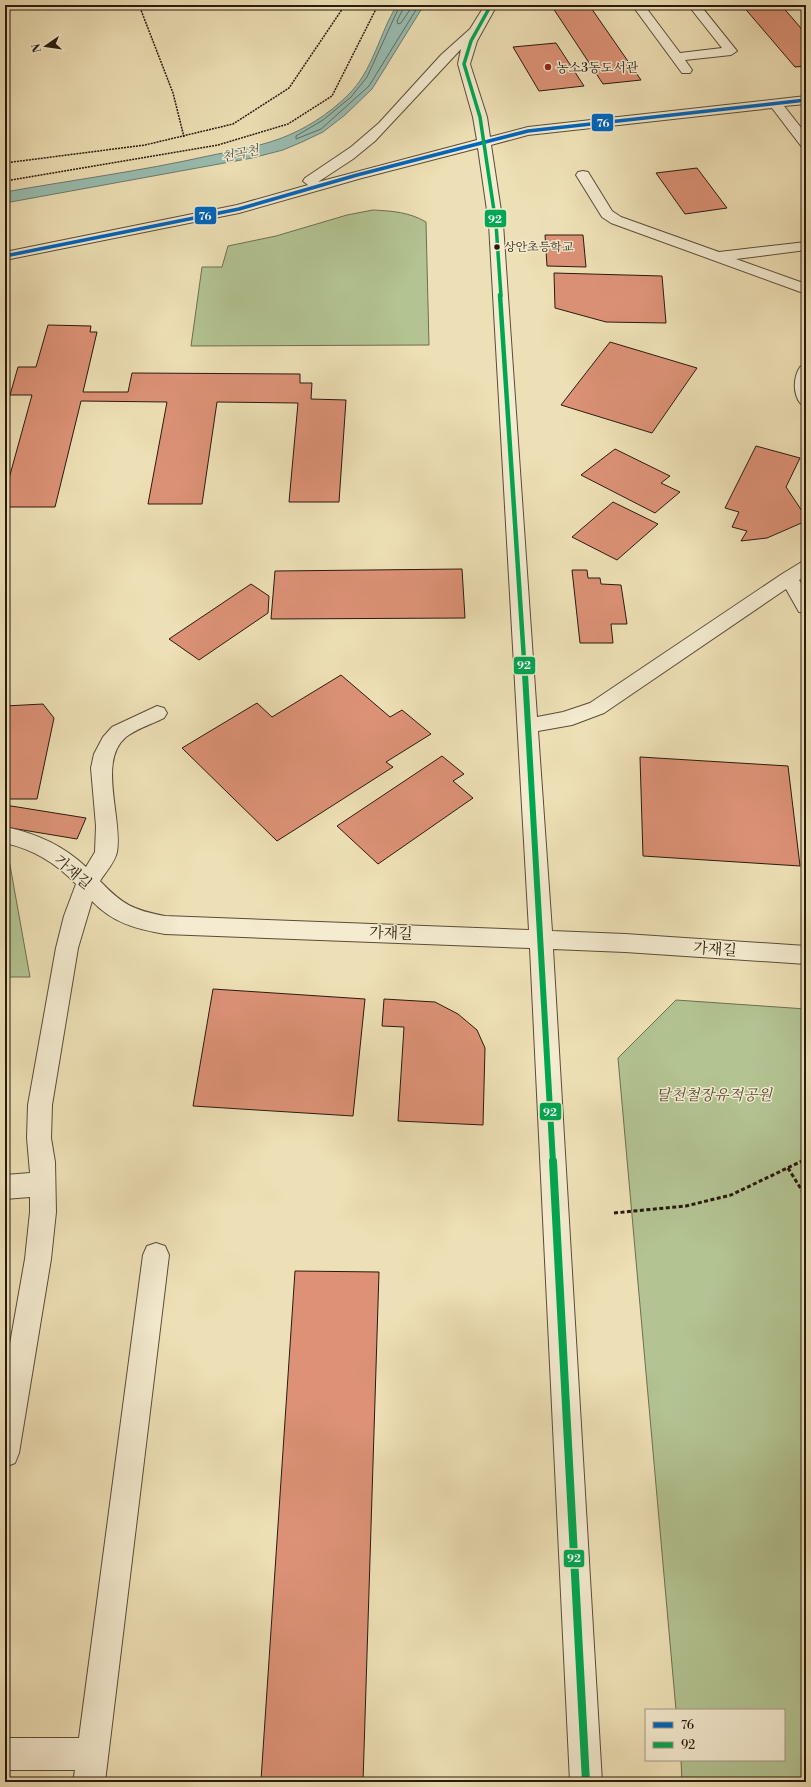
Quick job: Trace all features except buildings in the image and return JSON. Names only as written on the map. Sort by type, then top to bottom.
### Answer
[{"type":"street","points":[[491,5],[479,26],[465,58],[464,64],[480,117],[496,224],[528,725],[586,1782]]},
{"type":"street","points":[[638,5],[686,70]]},
{"type":"street","points":[[677,57],[731,51],[694,5]]},
{"type":"street","points":[[272,200],[306,183],[356,150],[389,120],[448,54],[479,26]]},
{"type":"street","points":[[5,256],[204,216],[272,200],[484,141],[544,128],[806,100]]},
{"type":"street","points":[[775,103],[806,143]]},
{"type":"street","points":[[583,175],[607,214],[616,220],[806,289]]},
{"type":"street","points":[[718,257],[806,246]]},
{"type":"street","points":[[806,370],[802,381],[803,392],[806,400]]},
{"type":"street","points":[[528,725],[551,723],[577,717],[597,708],[806,567]]},
{"type":"street","points":[[789,578],[806,607]]},
{"type":"street","points":[[5,1453],[38,1259],[43,1212],[43,1184],[39,1138],[40,1105],[67,948],[75,916],[88,882],[106,853],[107,840],[101,768],[104,754],[110,742],[119,732],[157,713]]},
{"type":"street","name":"가재길","points":[[5,835],[18,837],[47,850],[71,866],[103,899],[119,912],[140,921],[165,925],[540,939],[806,955]]},
{"type":"street","points":[[5,1186],[43,1184]]},
{"type":"street","points":[[5,1754],[91,1768],[156,1255]]},
{"type":"path","points":[[139,5],[173,93],[184,137]]},
{"type":"path","points":[[5,164],[145,145],[184,137],[233,124],[289,88],[345,5]]},
{"type":"path","points":[[5,181],[218,145],[288,124],[332,96],[378,5]]},
{"type":"path","points":[[614,1213],[686,1206],[731,1195],[806,1159]]},
{"type":"path","points":[[788,1168],[806,1197]]},
{"type":"green space","points":[[373,210],[407,214],[426,222],[429,345],[191,346],[202,267],[222,267],[228,246],[276,236],[347,215]]},
{"type":"green space","points":[[5,854],[8,854],[30,977],[5,977]]},
{"type":"green space","name":"달천철장유적공원","points":[[676,1000],[806,1009],[806,1782],[682,1782],[681,1761],[785,1761],[785,1709],[676,1709],[618,1058]]},
{"type":"water","name":"천곡천","points":[[397,5],[424,5],[372,89],[345,115],[323,132],[283,150],[252,158],[5,203],[5,192],[158,166],[235,151],[271,142],[298,131],[333,109],[357,85],[370,64],[385,28]]},
{"type":"transit line","name":"92","points":[[491,5],[478,25],[465,56],[464,64],[480,117],[496,224],[537,869],[586,1782]]},
{"type":"transit line","name":"76","points":[[5,256],[239,209],[357,175],[528,131],[806,100]]},
{"type":"place","name":"농소3동도서관","points":[[548,67]]},
{"type":"place","name":"상안초등학교","points":[[497,247]]}]
